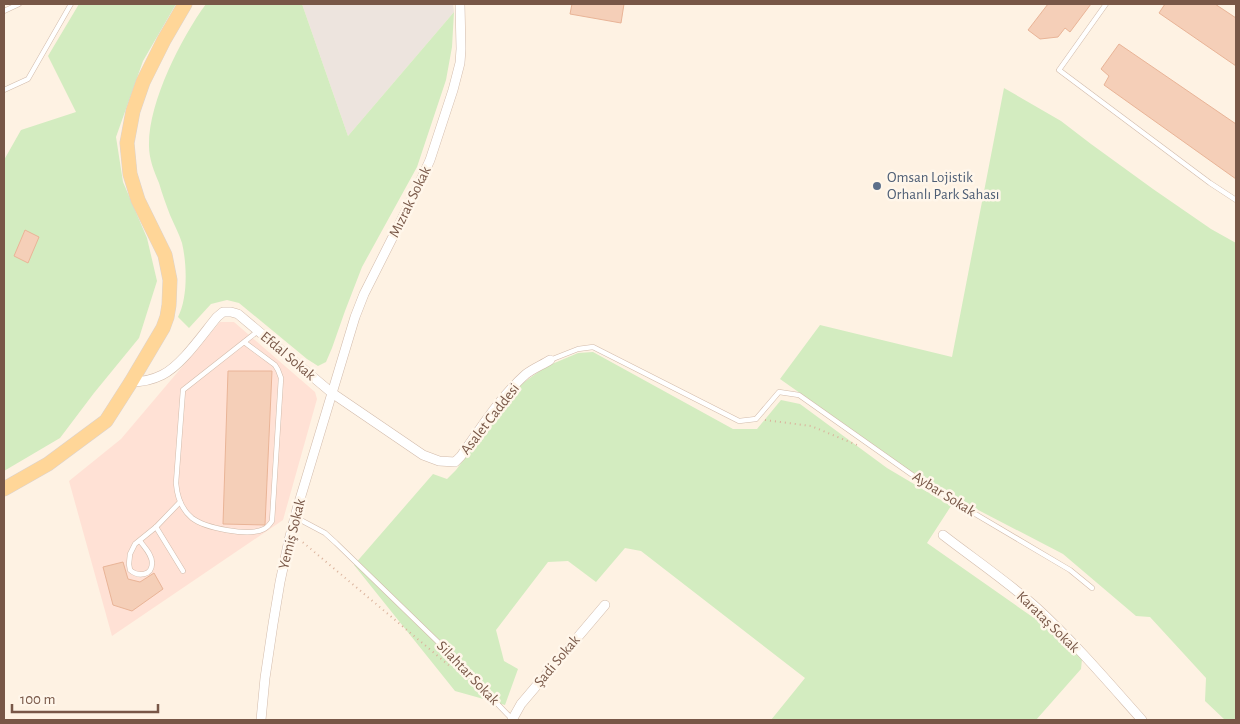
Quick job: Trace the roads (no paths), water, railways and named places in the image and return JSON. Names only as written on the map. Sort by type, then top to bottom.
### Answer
[{"type":"main road","points":[[4,489],[48,464],[106,420],[163,328],[169,306],[170,280],[165,255],[138,200],[130,174],[128,143],[133,111],[143,82],[185,4]]},
{"type":"street","name":"Mızrak Sokak","points":[[332,393],[364,294],[424,176],[454,90],[461,49],[460,4]]},
{"type":"street","name":"Efdal Sokak","points":[[131,382],[152,379],[170,370],[182,359],[217,317],[223,312],[231,312],[238,314],[332,393],[423,455],[439,461],[455,462]]},
{"type":"street","name":"Asalet Caddesi","points":[[455,462],[507,394],[527,374],[550,360]]},
{"type":"street","name":"Yemiş Sokak","points":[[261,720],[265,678],[280,582],[295,517],[332,393]]},
{"type":"street","name":"Karataş Sokak","points":[[943,535],[1037,608],[1142,720]]},
{"type":"street","name":"Şadi Sokak","points":[[512,720],[521,704],[605,605]]},
{"type":"lane","points":[[4,11],[19,4]]},
{"type":"lane","points":[[4,90],[28,79],[71,4]]},
{"type":"lane","points":[[1106,4],[1060,70],[1210,183],[1236,200]]},
{"type":"lane","points":[[244,342],[275,366],[281,378],[272,521],[268,527],[260,531],[244,532],[222,530],[198,522],[188,514],[180,502],[176,483],[183,390],[244,342],[258,331]]},
{"type":"lane","name":"Aybar Sokak","points":[[550,360],[578,349],[593,347],[739,421],[756,419],[779,392],[799,395],[928,486],[1070,570],[1092,588]]},
{"type":"lane","points":[[140,540],[149,553],[152,563],[145,574],[139,575],[130,570],[129,564],[132,549],[135,544],[156,527],[180,502]]},
{"type":"lane","name":"Silahtar Sokak","points":[[295,517],[325,533],[336,542],[437,641],[512,720]]},
{"type":"lane","points":[[156,527],[183,571]]},
{"type":"place","name":"Omsan Lojistik Orhanlı Park Sahası","points":[[877,186]]}]
